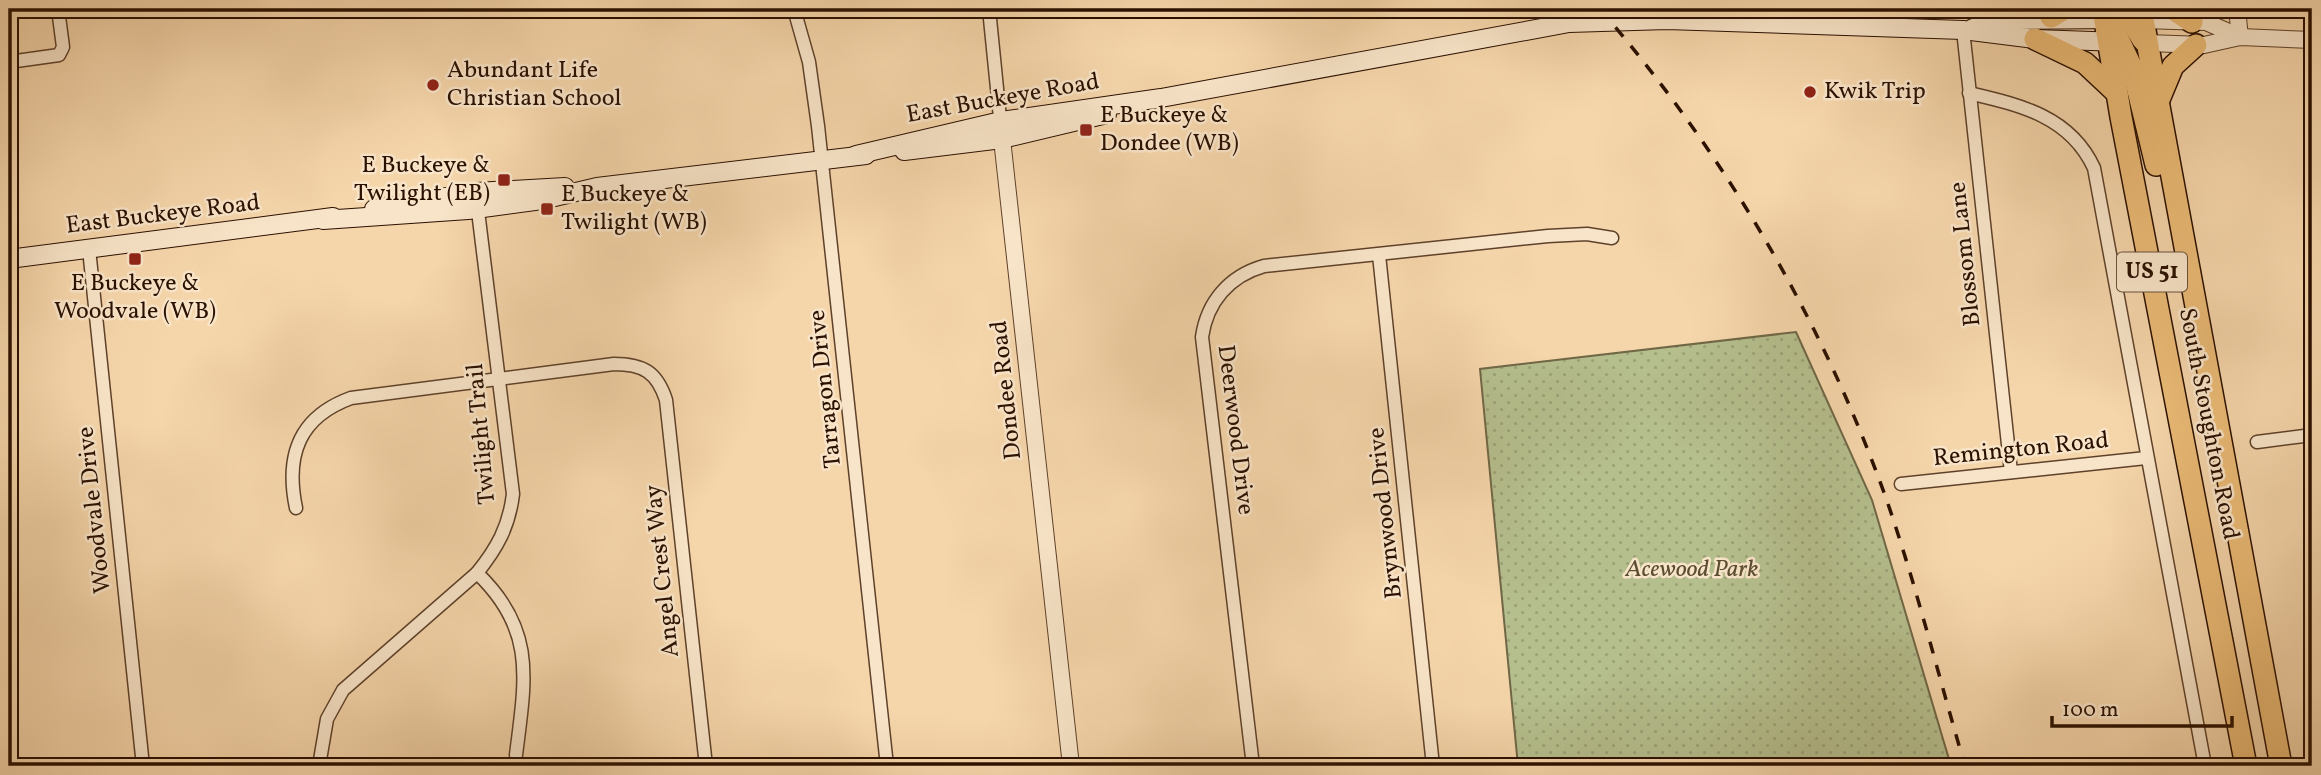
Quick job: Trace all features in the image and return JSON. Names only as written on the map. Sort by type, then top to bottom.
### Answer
[{"type":"main road","points":[[2173,9],[2192,22]]},
{"type":"main road","name":"East Buckeye Road","points":[[1963,30],[2057,13],[2124,14]]},
{"type":"main road","points":[[2124,14],[2115,42],[2142,103],[2167,218],[2202,339]]},
{"type":"main road","name":"South Stoughton Road","points":[[2124,14],[2147,43],[2281,766]]},
{"type":"main road","name":"East Buckeye Road","points":[[9,259],[323,220],[374,219],[477,200],[542,200],[597,187],[856,155],[1569,23],[1666,15],[1963,30],[2035,39],[2147,43]]},
{"type":"main road","points":[[2035,39],[2085,63],[2117,93]]},
{"type":"main road","name":"South Stoughton Road","points":[[2115,42],[2117,93],[2246,766]]},
{"type":"main road","points":[[2158,102],[2173,66],[2196,45]]},
{"type":"street","points":[[9,62],[48,59],[63,51],[58,9]]},
{"type":"street","name":"Tarragon Drive","points":[[794,9],[809,62],[821,159],[887,766]]},
{"type":"street","name":"Dondee Road","points":[[989,9],[1071,766]]},
{"type":"street","points":[[2237,9],[2241,37]]},
{"type":"street","points":[[2124,14],[2206,22],[2241,37]]},
{"type":"street","name":"Blossom Lane","points":[[1963,30],[2011,472]]},
{"type":"street","points":[[2147,43],[2196,45],[2241,37],[2312,40]]},
{"type":"street","points":[[1969,93],[2003,101],[2066,128],[2086,151],[2094,168],[2205,766]]},
{"type":"street","name":"Twilight Trail","points":[[319,766],[327,719],[343,690],[477,573],[503,538],[512,504],[500,378],[477,200]]},
{"type":"street","name":"Deerwood Drive","points":[[1253,766],[1202,337],[1210,309],[1221,293],[1236,279],[1254,269],[1548,236],[1587,234],[1612,238]]},
{"type":"street","name":"Woodvale Drive","points":[[89,249],[143,766]]},
{"type":"street","name":"Brynwood Drive","points":[[1379,255],[1433,766]]},
{"type":"street","name":"Angel Crest Way","points":[[500,378],[614,363],[631,364],[654,374],[666,400],[706,766]]},
{"type":"street","points":[[296,508],[292,489],[297,447],[305,428],[319,412],[351,398],[500,378]]},
{"type":"street","points":[[2258,442],[2312,435]]},
{"type":"street","name":"Remington Road","points":[[1901,484],[2146,458]]},
{"type":"street","points":[[477,573],[516,625],[523,650],[526,682],[516,755]]},
{"type":"green space","name":"Acewood Park","points":[[1796,332],[1872,500],[1951,766],[1518,766],[1480,369]]},
{"type":"railway","points":[[1600,9],[1646,64],[1729,181],[1801,304],[1833,369],[1861,434],[1898,534],[1965,766]]},
{"type":"place","name":"Abundant Life Christian School","points":[[433,85]]},
{"type":"place","name":"Kwik Trip","points":[[1810,92]]},
{"type":"place","name":"E Buckeye & Dondee (WB)","points":[[1086,130]]},
{"type":"place","name":"E Buckeye & Twilight (EB)","points":[[504,180]]},
{"type":"place","name":"E Buckeye & Twilight (WB)","points":[[547,209]]},
{"type":"place","name":"E Buckeye & Woodvale (WB)","points":[[135,259]]}]
